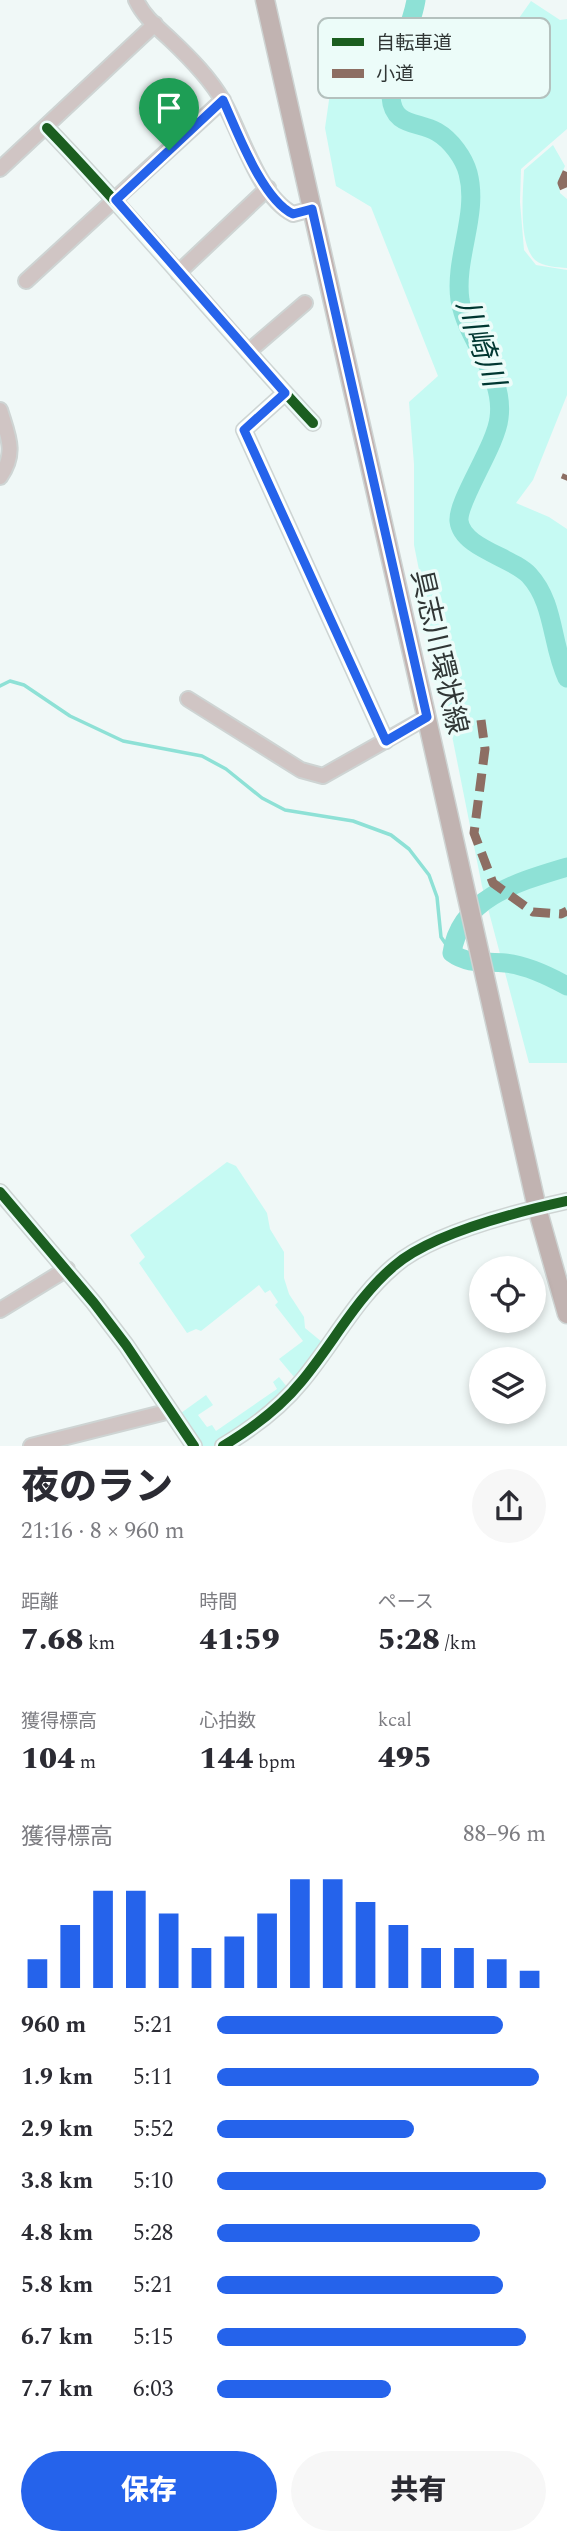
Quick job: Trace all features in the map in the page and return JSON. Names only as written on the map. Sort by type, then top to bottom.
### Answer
[{"type":"main road","name":"具志川環状線","points":[[265,0],[537,1208],[567,1314]]},
{"type":"street","points":[[136,0],[143,15],[192,60],[223,100],[268,188],[284,210],[293,214],[312,209]]},
{"type":"street","points":[[0,169],[47,128],[155,24]]},
{"type":"street","points":[[26,281],[223,100]]},
{"type":"street","points":[[47,128],[116,200],[313,423]]},
{"type":"street","points":[[178,273],[268,188]]},
{"type":"street","points":[[248,352],[305,303]]},
{"type":"street","points":[[285,393],[244,430],[386,741]]},
{"type":"street","points":[[0,410],[10,444],[9,464],[0,477]]},
{"type":"street","points":[[188,699],[301,770],[323,775],[427,717]]},
{"type":"street","points":[[0,1192],[67,1269],[126,1345],[194,1446]]},
{"type":"street","points":[[223,1446],[268,1416],[286,1400],[364,1296],[410,1254],[450,1236],[567,1201]]},
{"type":"street","points":[[0,1310],[67,1269]]},
{"type":"street","points":[[31,1446],[170,1411]]},
{"type":"shaded area","points":[[531,1],[560,20],[567,19],[567,129],[521,169],[520,202],[524,250],[536,265],[567,270],[567,395],[533,480],[516,503],[549,517],[567,529],[567,1063],[529,1063],[482,886],[414,545],[414,464],[409,402],[438,376],[371,207],[336,186],[325,128],[329,98],[550,98],[550,18],[519,18]]},
{"type":"shaded area","points":[[553,145],[565,166],[559,180],[560,193],[567,199],[567,268],[546,265],[535,260],[524,231],[524,170]]},
{"type":"shaded area","points":[[227,1162],[236,1166],[267,1213],[270,1229],[284,1252],[284,1278],[289,1294],[304,1317],[305,1328],[328,1347],[300,1384],[279,1359],[303,1341],[275,1305],[278,1302],[270,1290],[265,1293],[259,1285],[201,1331],[196,1329],[187,1333],[139,1263],[145,1257],[130,1235]]},
{"type":"shaded area","points":[[279,1377],[292,1393],[223,1446],[194,1446],[174,1418],[206,1395],[213,1405],[198,1415],[207,1427],[212,1425],[216,1431],[277,1389],[273,1382]]},
{"type":"waterway","name":"川崎川","points":[[412,18],[416,0]]},
{"type":"waterway","name":"川崎川","points":[[391,98],[396,114],[408,122],[442,135],[456,150],[466,167],[471,189],[469,221],[460,268],[460,300],[470,330],[496,387],[499,418],[491,443],[464,500],[459,521],[469,538],[521,569],[537,586],[544,598],[567,678]]},
{"type":"waterway","points":[[0,686],[10,681],[24,685],[70,716],[123,741],[202,756],[226,769],[262,798],[285,810],[353,821],[391,835],[409,849],[429,875],[437,897],[441,937],[452,953]]},
{"type":"waterway","name":"川崎川","points":[[567,867],[531,878],[495,894],[480,905],[467,918],[457,934],[452,953],[471,961],[521,966],[567,986]]},
{"type":"marked path","points":[[567,172],[562,183],[567,195]]},
{"type":"marked path","points":[[565,480],[567,475]]},
{"type":"marked path","points":[[481,720],[485,749],[474,833],[493,883],[533,912],[561,914],[567,911]]},
{"type":"cycle path","points":[[47,128],[313,423]]},
{"type":"cycle path","points":[[285,393],[244,430],[386,741]]},
{"type":"cycle path","points":[[0,1192],[94,1303],[126,1345],[194,1446]]},
{"type":"cycle path","points":[[223,1446],[284,1401],[313,1367],[368,1292],[410,1254],[476,1225],[567,1201]]},
{"type":"route","points":[[223,100],[243,145],[284,210],[293,214],[312,209],[427,717],[386,741],[244,430],[285,393],[116,200],[169,150],[223,100]]}]
